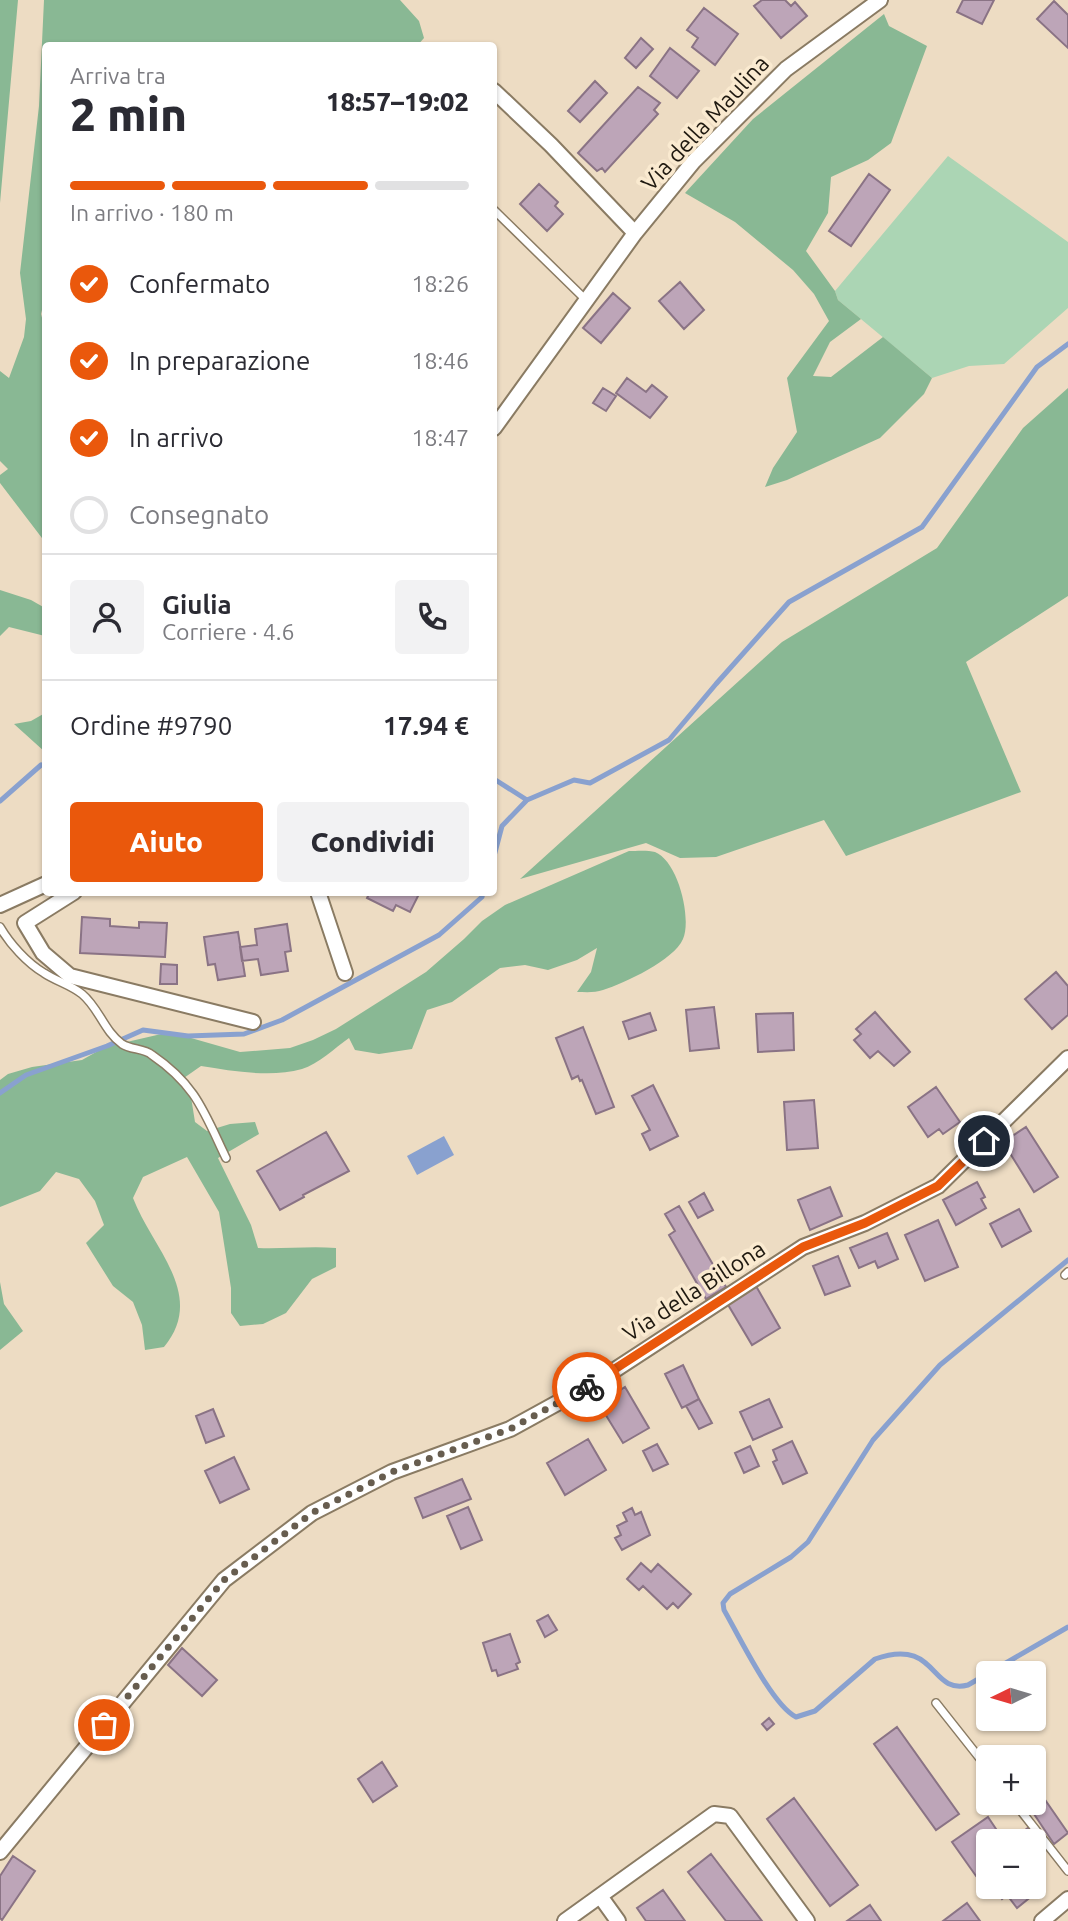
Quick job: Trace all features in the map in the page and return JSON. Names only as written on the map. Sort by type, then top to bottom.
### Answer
[{"type":"street","name":"Via della Maulina","points":[[497,424],[635,233],[693,162],[786,69],[880,0]]},
{"type":"street","points":[[497,94],[551,145],[635,233]]},
{"type":"street","points":[[0,905],[42,886]]},
{"type":"street","points":[[68,896],[25,923],[43,953],[71,976],[253,1022]]},
{"type":"street","points":[[319,896],[345,973]]},
{"type":"street","name":"Via della Billona","points":[[0,1852],[224,1580],[312,1513],[392,1472],[510,1429],[601,1379],[803,1247],[865,1223],[938,1186],[1067,1063]]},
{"type":"street","points":[[565,1921],[714,1814],[730,1816],[807,1921]]},
{"type":"street","points":[[600,1896],[618,1921]]},
{"type":"street","points":[[1042,1921],[1068,1899]]},
{"type":"lane","points":[[497,213],[586,300]]},
{"type":"lane","points":[[0,927],[10,943],[41,972],[80,992],[93,1005],[108,1031],[124,1045],[149,1052],[178,1074],[197,1097],[226,1158]]},
{"type":"lane","points":[[936,1703],[976,1754]]},
{"type":"lane","points":[[1024,1815],[1068,1871]]},
{"type":"green space","points":[[0,0],[18,0],[0,203]]},
{"type":"green space","points":[[44,0],[400,0],[419,21],[424,38],[420,42],[42,42]]},
{"type":"green space","points":[[884,14],[889,26],[927,46],[891,143],[868,160],[831,177],[828,213],[806,251],[835,291],[838,300],[861,319],[830,342],[813,376],[831,377],[883,337],[932,378],[924,394],[880,438],[787,480],[765,487],[773,468],[797,432],[787,378],[829,321],[814,294],[793,270],[735,222],[685,193],[753,119]]},
{"type":"green space","points":[[42,42],[42,538],[0,483],[0,475],[8,469],[0,461],[0,371],[9,378],[24,337],[26,319],[20,273],[39,106]]},
{"type":"green space","points":[[948,156],[1068,242],[1068,308],[1004,364],[969,366],[932,378],[838,300],[835,291]]},
{"type":"green space","points":[[1068,388],[1068,596],[966,662],[1021,792],[846,856],[824,820],[716,857],[680,858],[646,843],[520,879],[782,642],[937,548],[1023,428]]},
{"type":"green space","points":[[0,590],[42,606],[42,635],[9,627],[0,636]]},
{"type":"green space","points":[[42,715],[42,749],[14,724],[31,721]]},
{"type":"green space","points":[[629,851],[652,851],[663,857],[681,891],[686,918],[683,939],[678,947],[660,963],[636,976],[600,991],[577,992],[591,972],[597,948],[577,960],[548,970],[525,965],[500,968],[452,1002],[427,1010],[412,1049],[379,1054],[355,1050],[349,1038],[308,1067],[290,1072],[239,1072],[201,1066],[181,1080],[191,1097],[195,1122],[207,1131],[230,1124],[255,1122],[259,1134],[218,1158],[251,1225],[258,1248],[336,1248],[336,1267],[312,1279],[286,1313],[263,1324],[240,1326],[231,1313],[231,1288],[219,1212],[187,1157],[143,1177],[133,1198],[172,1272],[178,1290],[180,1309],[176,1328],[164,1347],[145,1350],[142,1325],[133,1302],[113,1286],[86,1243],[104,1225],[95,1201],[79,1179],[56,1172],[40,1191],[0,1207],[0,1080],[8,1074],[32,1067],[82,1060],[105,1047],[170,1032],[240,1052],[290,1048],[313,1040],[336,1029],[426,972],[482,921],[505,905]]},
{"type":"green space","points":[[0,1282],[4,1304],[23,1331],[0,1350]]},
{"type":"water","points":[[444,1136],[454,1155],[417,1175],[407,1156]]},
{"type":"building","points":[[762,0],[785,0],[791,6],[795,2],[807,16],[781,38],[754,6]]},
{"type":"building","points":[[963,0],[994,0],[982,24],[957,12]]},
{"type":"building","points":[[1054,1],[1068,15],[1068,48],[1037,19]]},
{"type":"building","points":[[704,8],[738,34],[715,65],[692,47],[698,38],[687,30]]},
{"type":"building","points":[[641,38],[653,49],[636,68],[625,58]]},
{"type":"building","points":[[670,48],[699,71],[677,98],[650,76]]},
{"type":"building","points":[[595,81],[607,93],[580,122],[568,111]]},
{"type":"building","points":[[638,87],[660,103],[654,110],[658,114],[605,172],[602,168],[597,171],[578,153]]},
{"type":"building","points":[[869,174],[890,190],[851,246],[829,231]]},
{"type":"building","points":[[539,184],[558,202],[555,206],[563,214],[547,231],[520,204]]},
{"type":"building","points":[[680,282],[704,310],[684,329],[659,301]]},
{"type":"building","points":[[613,293],[630,308],[601,343],[583,328]]},
{"type":"building","points":[[627,378],[646,392],[652,385],[667,397],[650,418],[616,393]]},
{"type":"building","points":[[603,388],[616,396],[606,411],[593,403]]},
{"type":"building","points":[[418,896],[410,912],[396,905],[393,911],[367,898]]},
{"type":"building","points":[[82,917],[110,919],[110,926],[139,928],[139,922],[167,923],[165,957],[80,953]]},
{"type":"building","points":[[287,924],[291,951],[285,952],[288,971],[261,975],[258,959],[242,961],[240,947],[257,945],[255,929]]},
{"type":"building","points":[[238,932],[245,976],[218,980],[215,964],[208,965],[204,937]]},
{"type":"building","points":[[161,964],[177,965],[177,984],[160,984]]},
{"type":"building","points":[[1056,972],[1068,986],[1068,1015],[1052,1029],[1025,999]]},
{"type":"building","points":[[714,1007],[719,1048],[690,1051],[686,1010]]},
{"type":"building","points":[[875,1012],[910,1052],[894,1066],[878,1051],[870,1058],[854,1040],[861,1034],[856,1029]]},
{"type":"building","points":[[650,1013],[656,1030],[629,1039],[623,1022]]},
{"type":"building","points":[[793,1013],[794,1050],[758,1052],[756,1014]]},
{"type":"building","points":[[583,1027],[614,1107],[596,1114],[582,1080],[580,1081],[578,1076],[572,1079],[556,1038]]},
{"type":"building","points":[[653,1085],[678,1136],[650,1150],[642,1134],[650,1130],[632,1096]]},
{"type":"building","points":[[936,1087],[960,1122],[943,1134],[939,1129],[928,1137],[908,1107]]},
{"type":"building","points":[[814,1100],[818,1148],[787,1150],[784,1102]]},
{"type":"building","points":[[1026,1127],[1058,1177],[1034,1192],[1003,1142]]},
{"type":"building","points":[[326,1132],[349,1171],[280,1210],[257,1171]]},
{"type":"building","points":[[977,1182],[985,1197],[981,1199],[986,1208],[956,1225],[943,1200]]},
{"type":"building","points":[[830,1187],[842,1216],[810,1230],[798,1200]]},
{"type":"building","points":[[704,1193],[713,1210],[698,1218],[689,1202]]},
{"type":"building","points":[[679,1206],[726,1287],[706,1299],[669,1235],[675,1231],[665,1214]]},
{"type":"building","points":[[1019,1209],[1031,1231],[1002,1247],[990,1224]]},
{"type":"building","points":[[938,1220],[958,1267],[925,1281],[905,1235]]},
{"type":"building","points":[[887,1233],[898,1259],[878,1268],[875,1261],[859,1268],[850,1248]]},
{"type":"building","points":[[838,1256],[850,1286],[825,1295],[813,1266]]},
{"type":"building","points":[[756,1286],[780,1328],[752,1345],[727,1303]]},
{"type":"building","points":[[683,1365],[699,1399],[682,1408],[665,1374]]},
{"type":"building","points":[[625,1387],[649,1428],[623,1443],[599,1404]]},
{"type":"building","points":[[699,1399],[712,1423],[699,1429],[686,1406]]},
{"type":"building","points":[[769,1399],[782,1427],[753,1440],[740,1412]]},
{"type":"building","points":[[213,1409],[224,1436],[206,1443],[196,1416]]},
{"type":"building","points":[[588,1439],[606,1470],[565,1495],[547,1463]]},
{"type":"building","points":[[792,1441],[807,1473],[783,1484],[773,1462],[777,1460],[773,1450]]},
{"type":"building","points":[[657,1444],[668,1464],[653,1471],[643,1451]]},
{"type":"building","points":[[750,1446],[759,1466],[744,1473],[735,1453]]},
{"type":"building","points":[[234,1457],[249,1489],[220,1503],[205,1471]]},
{"type":"building","points":[[462,1479],[471,1499],[423,1518],[415,1498]]},
{"type":"building","points":[[468,1507],[482,1540],[461,1549],[447,1516]]},
{"type":"building","points":[[632,1508],[635,1515],[641,1512],[650,1535],[622,1550],[615,1538],[621,1535],[617,1526],[627,1521],[623,1513]]},
{"type":"building","points":[[641,1563],[651,1572],[658,1564],[691,1594],[678,1608],[673,1603],[667,1609],[643,1586],[639,1590],[627,1579]]},
{"type":"building","points":[[548,1615],[557,1630],[545,1637],[537,1621]]},
{"type":"building","points":[[510,1634],[520,1662],[516,1664],[518,1669],[498,1676],[496,1670],[492,1671],[483,1643]]},
{"type":"building","points":[[182,1648],[217,1680],[202,1696],[168,1665]]},
{"type":"building","points":[[769,1718],[774,1724],[767,1730],[762,1724]]},
{"type":"building","points":[[897,1727],[959,1814],[936,1830],[874,1744]]},
{"type":"building","points":[[382,1762],[397,1786],[373,1802],[358,1779]]},
{"type":"building","points":[[794,1798],[858,1885],[830,1906],[767,1819]]},
{"type":"building","points":[[1046,1801],[1068,1833],[1054,1844],[1035,1815],[1046,1815]]},
{"type":"building","points":[[988,1817],[996,1829],[976,1829],[976,1876],[952,1842]]},
{"type":"building","points":[[711,1854],[762,1921],[726,1921],[688,1872]]},
{"type":"building","points":[[13,1856],[35,1871],[2,1920],[0,1876]]},
{"type":"building","points":[[663,1890],[685,1921],[646,1921],[637,1908]]},
{"type":"building","points":[[1010,1899],[1028,1899],[1017,1908]]},
{"type":"building","points":[[967,1903],[980,1921],[943,1921]]},
{"type":"building","points":[[870,1905],[881,1921],[847,1921]]},
{"type":"waterway","points":[[497,845],[502,826],[527,800],[574,780],[590,783],[669,740],[789,602],[922,527],[1037,367],[1068,344]]},
{"type":"waterway","points":[[0,801],[41,765]]},
{"type":"waterway","points":[[497,781],[527,800]]},
{"type":"waterway","points":[[0,1093],[26,1075],[143,1030],[188,1036],[244,1034],[282,1020],[439,935],[482,896]]},
{"type":"waterway","points":[[1068,1260],[940,1365],[873,1440],[808,1542],[791,1557],[730,1594],[723,1603],[724,1610],[767,1685],[796,1717],[815,1711],[875,1659],[895,1654],[911,1655],[922,1660],[946,1682],[955,1686],[968,1685],[1068,1627]]},
{"type":"way so far","points":[[104,1725],[224,1580],[312,1513],[392,1472],[510,1429],[587,1387]]},
{"type":"route","points":[[587,1387],[803,1247],[865,1223],[938,1186],[984,1141]]}]
